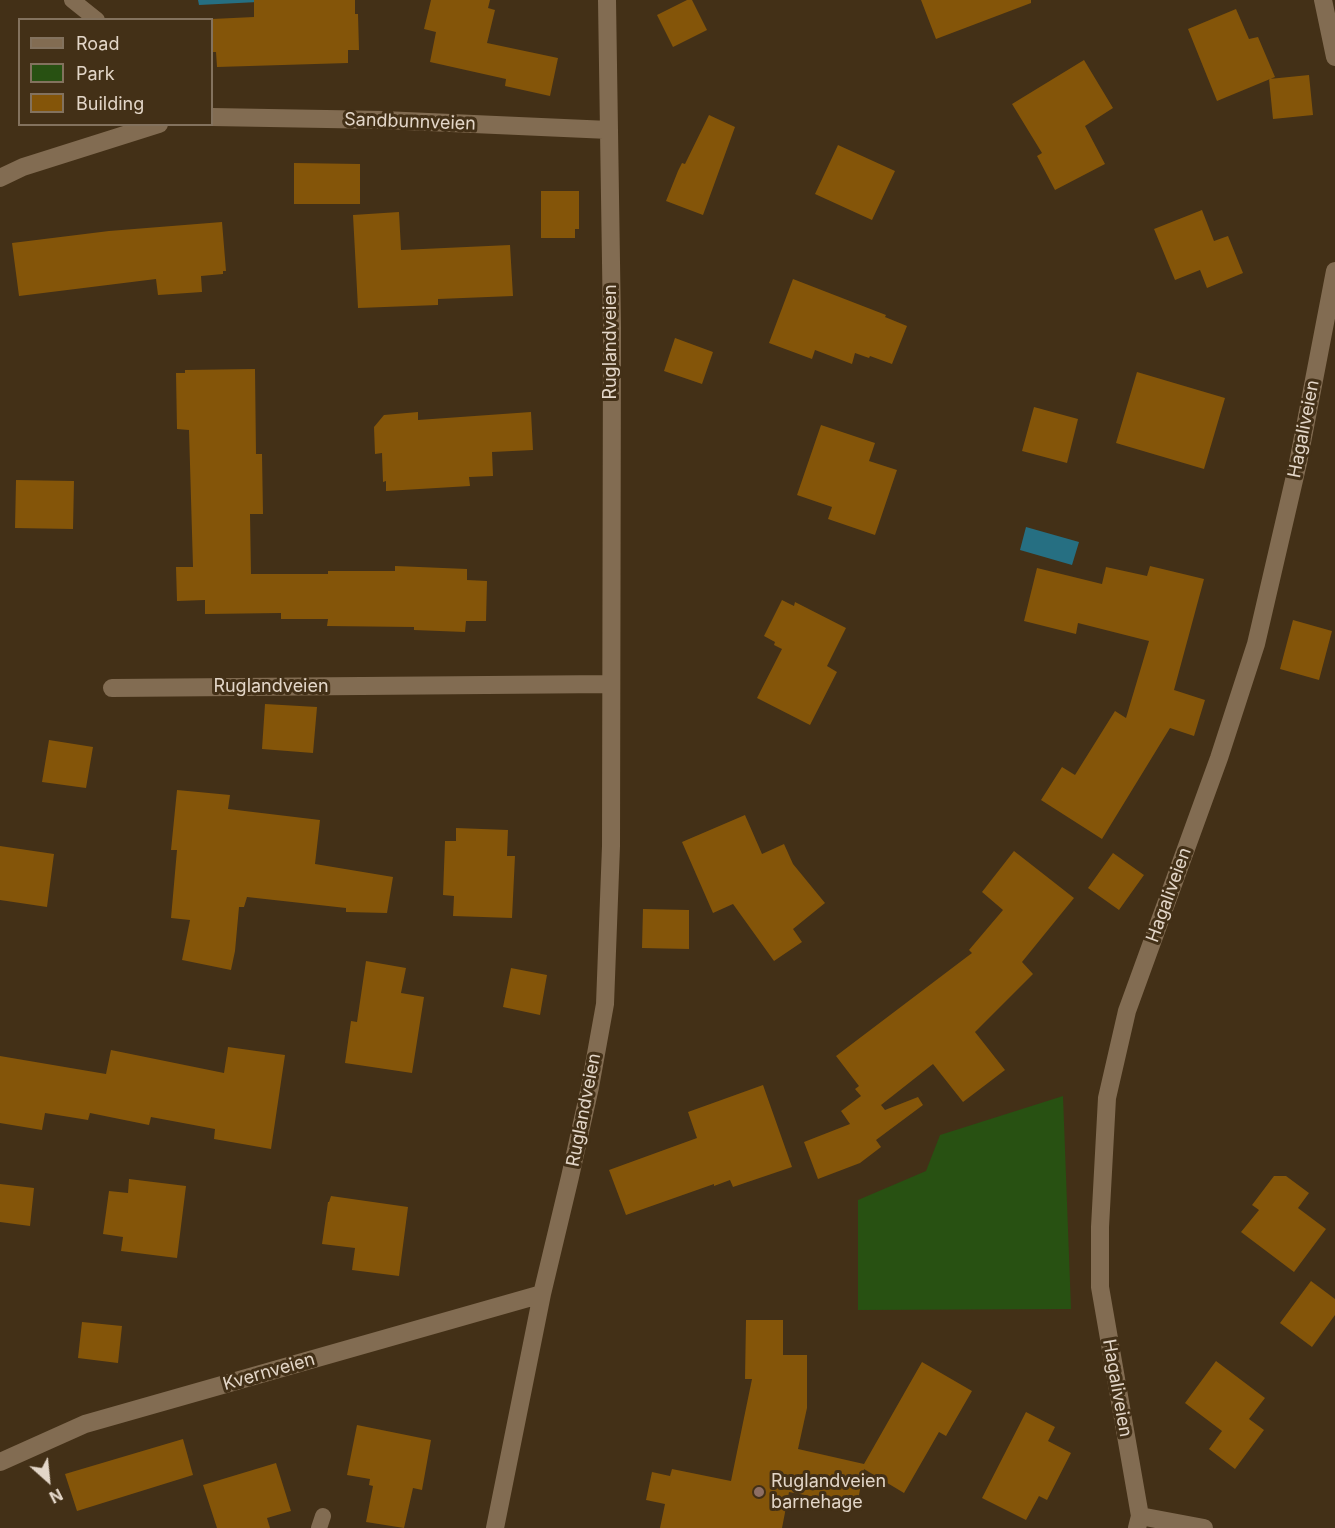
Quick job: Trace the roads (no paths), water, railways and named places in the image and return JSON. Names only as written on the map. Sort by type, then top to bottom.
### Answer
[{"type":"street","name":"Ruglandveien","points":[[495,1528],[542,1294],[590,1087],[604,1004],[611,846],[612,327],[607,0]]},
{"type":"street","points":[[1323,0],[1335,57]]},
{"type":"street","name":"Sandbunnveien","points":[[213,117],[382,120],[609,130]]},
{"type":"street","points":[[0,178],[23,167],[153,126]]},
{"type":"street","name":"Hagaliveien","points":[[1139,1522],[1101,1287],[1100,1227],[1107,1098],[1127,1011],[1219,758],[1256,644],[1298,463],[1335,271]]},
{"type":"street","name":"Ruglandveien","points":[[112,688],[610,684]]},
{"type":"street","name":"Kvernveien","points":[[0,1462],[85,1424],[542,1294]]},
{"type":"street","points":[[1139,1522],[1204,1528]]},
{"type":"lane","points":[[72,0],[94,18]]},
{"type":"water","points":[[198,0],[258,0],[258,2],[199,5]]},
{"type":"water","points":[[1026,527],[1079,542],[1072,565],[1020,550]]},
{"type":"place","name":"Ruglandveien barnehage","points":[[759,1492]]}]
